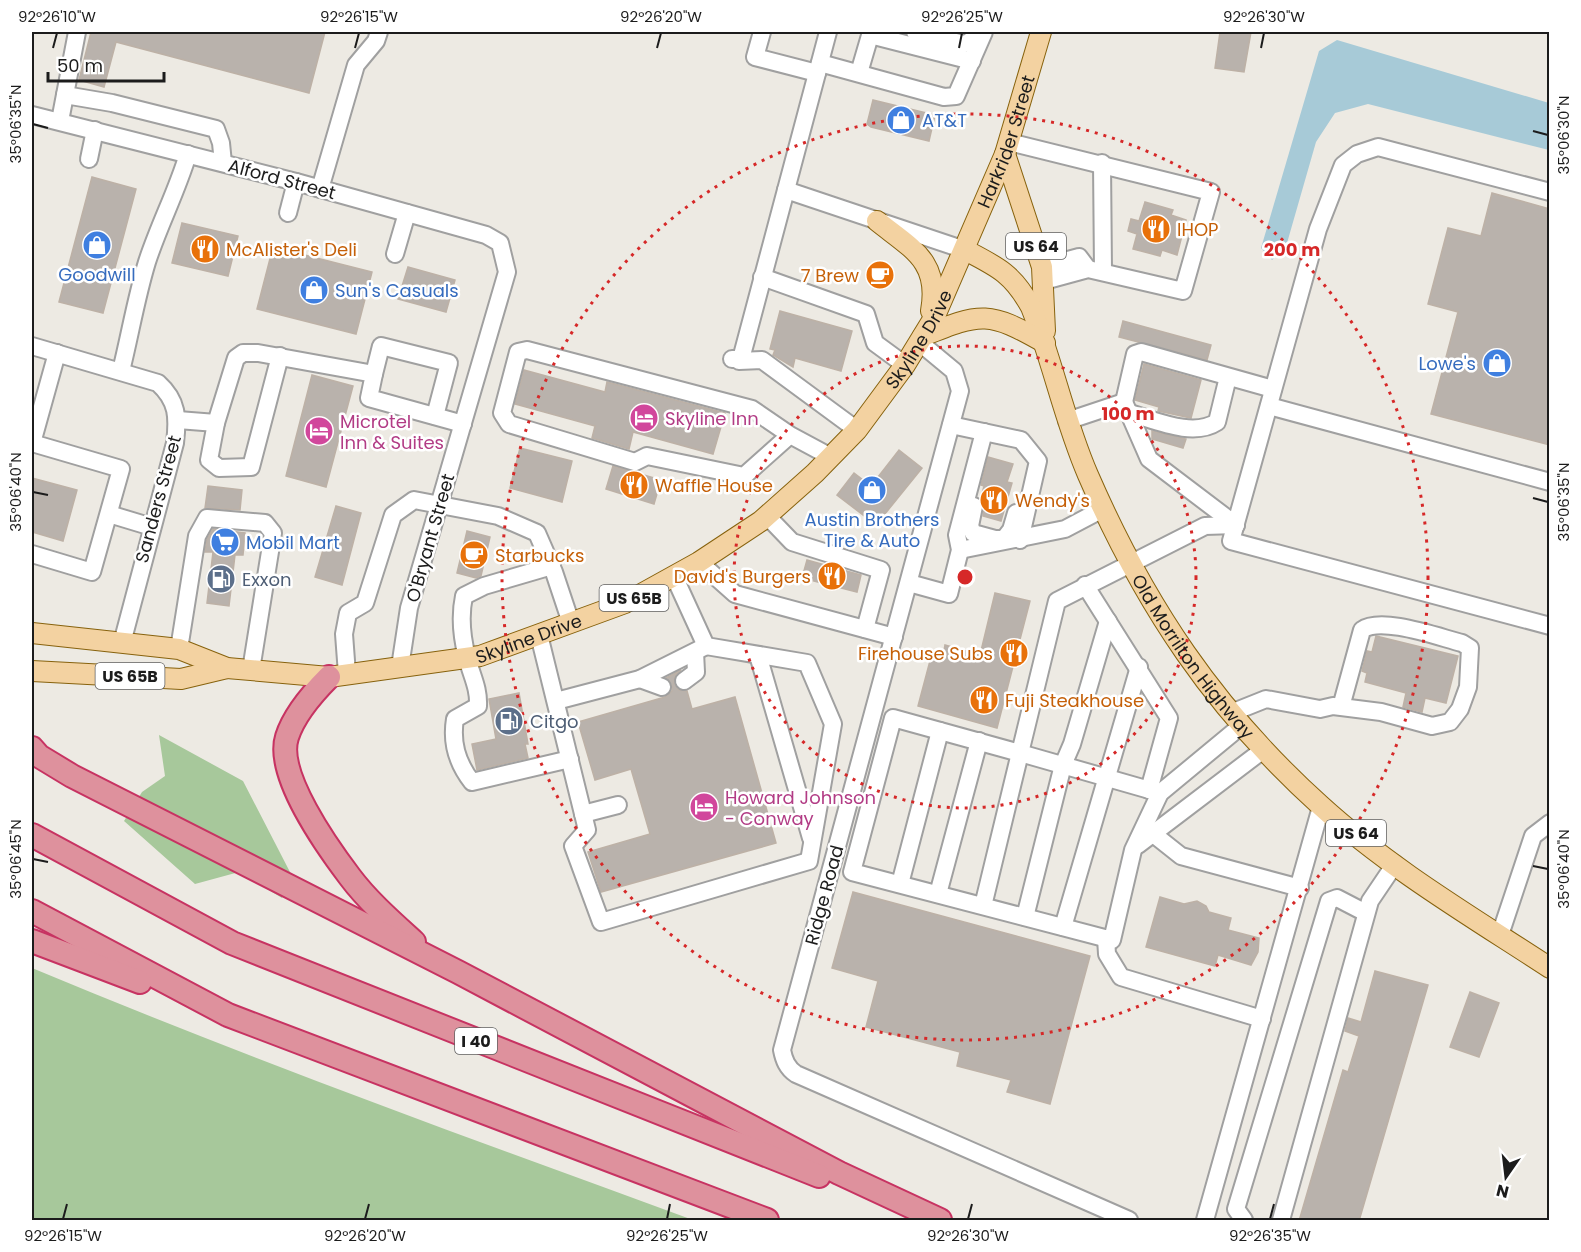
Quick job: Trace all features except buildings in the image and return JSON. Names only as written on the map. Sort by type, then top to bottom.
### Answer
[{"type":"highway","points":[[338,676],[302,710],[287,738],[287,765],[297,794],[350,878],[435,962]]},
{"type":"highway","points":[[32,748],[72,776],[839,1173],[940,1221]]},
{"type":"highway","name":"I 40","points":[[32,835],[232,943],[932,1221]]},
{"type":"highway","points":[[32,911],[228,1015]]},
{"type":"highway","points":[[32,941],[767,1221]]},
{"type":"main road","name":"Harkrider Street","points":[[965,250],[1007,148],[1041,32]]},
{"type":"main road","name":"US 64","points":[[1007,148],[1043,274],[1045,343]]},
{"type":"main road","points":[[877,221],[920,255],[932,273],[933,300],[921,339]]},
{"type":"main road","name":"Skyline Drive","points":[[250,670],[338,676],[480,656],[625,603],[699,562],[767,516],[857,430],[905,365],[921,339],[965,250]]},
{"type":"main road","name":"Old Morrilton Highway","points":[[965,250],[1004,270],[1018,284],[1031,307],[1045,343],[1067,421],[1103,509],[1159,616],[1178,646],[1236,719],[1263,750],[1322,807],[1395,864],[1550,968]]},
{"type":"main road","points":[[921,339],[962,320],[981,317],[1000,319],[1045,343]]},
{"type":"main road","name":"US 65B","points":[[32,633],[178,649],[228,668],[250,670]]},
{"type":"main road","name":"US 65B","points":[[32,671],[181,679],[228,668]]},
{"type":"street","points":[[60,121],[77,32]]},
{"type":"street","points":[[320,189],[356,65],[376,41],[379,32]]},
{"type":"street","points":[[762,32],[755,57],[859,73],[944,97],[956,96],[984,32]]},
{"type":"street","points":[[828,32],[762,276],[735,360],[762,360],[857,430]]},
{"type":"street","points":[[915,32],[964,44],[970,41],[975,32]]},
{"type":"street","points":[[859,73],[870,33],[972,61]]},
{"type":"street","points":[[65,95],[112,103],[216,129],[221,143],[223,163]]},
{"type":"street","name":"Alford Street","points":[[32,115],[296,182],[493,239],[500,243],[507,272]]},
{"type":"street","points":[[88,159],[95,130]]},
{"type":"street","points":[[1550,192],[1378,147],[1357,154],[1342,165],[1318,229],[1231,541],[1550,626]]},
{"type":"street","points":[[1007,148],[1102,164],[1211,192],[1183,291],[1096,270],[1043,274]]},
{"type":"street","points":[[121,371],[146,264],[166,209],[180,182],[188,154]]},
{"type":"street","points":[[1096,270],[1102,164]]},
{"type":"street","points":[[288,213],[296,182]]},
{"type":"street","points":[[786,190],[965,250]]},
{"type":"street","points":[[395,254],[406,213]]},
{"type":"street","name":"O'Bryant Street","points":[[400,667],[410,608],[507,272]]},
{"type":"street","points":[[762,276],[866,314],[875,343],[905,365]]},
{"type":"street","name":"Ridge Road","points":[[921,339],[954,371],[960,391],[785,1039],[783,1057],[789,1069],[796,1074],[1129,1221]]},
{"type":"street","name":"Sanders Street","points":[[32,346],[158,383],[169,393],[178,420],[170,466],[122,643]]},
{"type":"street","points":[[435,416],[448,363],[381,346],[369,398],[463,424]]},
{"type":"street","points":[[790,435],[744,476],[647,456],[635,462],[509,424],[502,413],[518,352],[527,350],[752,409],[790,435],[831,457]]},
{"type":"street","points":[[1236,525],[1149,459],[1126,407],[1135,354],[1141,352],[1228,377],[1271,397],[1550,482]]},
{"type":"street","points":[[32,554],[92,572],[122,469],[32,443],[57,353]]},
{"type":"street","points":[[280,356],[251,467],[219,468],[210,460],[216,423],[236,358],[243,353],[280,356],[374,374]]},
{"type":"street","points":[[1067,421],[1126,407],[1195,429],[1207,429],[1217,422],[1228,377]]},
{"type":"street","points":[[178,420],[190,419],[216,423]]},
{"type":"street","points":[[951,425],[1021,440],[1038,461],[1020,540]]},
{"type":"street","points":[[909,584],[948,594],[960,550],[957,535],[984,432]]},
{"type":"street","points":[[971,483],[976,494],[970,526],[973,533],[995,539],[1004,538],[1011,530],[1027,470],[1037,466]]},
{"type":"street","points":[[338,676],[348,614],[365,603],[393,515],[414,500],[498,516],[537,533],[552,566],[572,623]]},
{"type":"street","points":[[960,550],[1020,540],[1065,529],[1103,509]]},
{"type":"street","points":[[109,514],[152,527]]},
{"type":"street","points":[[767,516],[792,542],[881,570],[865,629]]},
{"type":"street","points":[[178,649],[197,536],[207,518],[265,523],[273,533],[250,670]]},
{"type":"street","points":[[983,906],[1057,601],[1204,526],[1236,525]]},
{"type":"street","points":[[699,562],[735,594],[894,637]]},
{"type":"street","points":[[552,566],[484,586],[464,596],[461,609],[467,657],[479,690],[478,706],[455,719],[453,731],[458,765],[472,782],[570,759]]},
{"type":"street","points":[[674,576],[701,649],[696,672],[684,681]]},
{"type":"street","points":[[1085,585],[1169,718],[1155,792],[1133,850],[1112,940],[852,872],[893,718],[1155,792]]},
{"type":"street","points":[[1025,917],[1063,765],[1072,744],[1108,621]]},
{"type":"street","points":[[1155,792],[1236,719],[1266,699],[1320,709],[1341,707],[1382,712],[1432,726],[1450,722],[1460,709],[1468,687],[1470,648],[1462,643],[1383,624],[1369,625],[1362,630],[1341,707]]},
{"type":"street","points":[[539,635],[555,701],[570,759],[587,830],[573,846],[601,922],[809,861],[833,724],[807,663],[701,649],[640,679],[555,701]]},
{"type":"street","points":[[758,655],[812,843]]},
{"type":"street","points":[[1064,927],[1138,667]]},
{"type":"street","points":[[640,679],[662,687]]},
{"type":"street","points":[[900,884],[940,730]]},
{"type":"street","points":[[938,894],[979,741]]},
{"type":"street","points":[[1133,850],[1152,833],[1263,750]]},
{"type":"street","points":[[583,814],[618,805]]},
{"type":"street","points":[[1205,1221],[1322,807]]},
{"type":"street","points":[[1500,935],[1533,836],[1550,823]]},
{"type":"street","points":[[1152,833],[1181,856],[1300,888]]},
{"type":"street","points":[[1281,1221],[1366,913],[1370,901],[1395,864]]},
{"type":"street","points":[[1244,1221],[1236,1209],[1329,901],[1337,898],[1366,913]]},
{"type":"street","points":[[1106,938],[1107,954],[1121,977],[1262,1019]]},
{"type":"green space","points":[[159,735],[243,781],[291,874],[282,898],[239,872],[195,884],[124,821],[142,792],[165,776]]},
{"type":"green space","points":[[32,968],[278,1066],[693,1220],[32,1220]]},
{"type":"water","points":[[1337,40],[1549,103],[1549,150],[1368,104],[1335,113],[1316,142],[1285,250],[1272,260],[1261,248],[1319,51]]},
{"type":"place","name":"AT&T","points":[[901,120]]},
{"type":"place","name":"IHOP","points":[[1156,229]]},
{"type":"place","name":"Goodwill","points":[[97,245]]},
{"type":"place","name":"McAlister's Deli","points":[[205,249]]},
{"type":"place","name":"7 Brew","points":[[880,275]]},
{"type":"place","name":"Sun's Casuals","points":[[314,290]]},
{"type":"place","name":"Lowe's","points":[[1497,363]]},
{"type":"place","name":"Skyline Inn","points":[[644,418]]},
{"type":"place","name":"Microtel Inn & Suites","points":[[319,431]]},
{"type":"place","name":"Waffle House","points":[[634,485]]},
{"type":"place","name":"Austin Brothers Tire & Auto","points":[[872,490]]},
{"type":"place","name":"Wendy's","points":[[994,500]]},
{"type":"place","name":"Mobil Mart","points":[[225,542]]},
{"type":"place","name":"Starbucks","points":[[474,555]]},
{"type":"place","name":"David's Burgers","points":[[832,576]]},
{"type":"place","name":"Exxon","points":[[221,579]]},
{"type":"place","name":"Firehouse Subs","points":[[1014,653]]},
{"type":"place","name":"Fuji Steakhouse","points":[[984,700]]},
{"type":"place","name":"Citgo","points":[[509,721]]},
{"type":"place","name":"Howard Johnson - Conway","points":[[704,807]]}]
